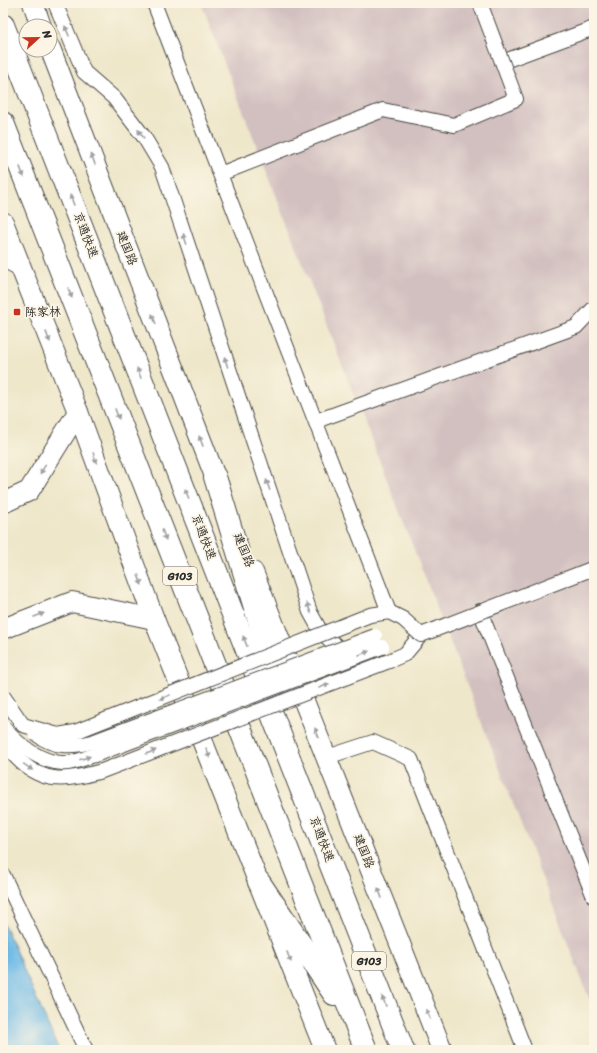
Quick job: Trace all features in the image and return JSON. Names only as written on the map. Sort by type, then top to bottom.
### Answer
[{"type":"highway","name":"京通快速","points":[[3,25],[403,1050]]},
{"type":"highway","name":"G103","points":[[3,122],[366,1050]]},
{"type":"highway","points":[[215,477],[335,873]]},
{"type":"highway","points":[[259,882],[358,1030]]},
{"type":"main road","points":[[32,3],[38,18]]},
{"type":"main road","name":"建国路","points":[[54,58],[215,477],[442,1050]]},
{"type":"main road","points":[[3,222],[78,412],[154,619],[325,1050]]},
{"type":"main road","points":[[3,503],[29,491],[78,412]]},
{"type":"main road","points":[[3,629],[72,602],[154,619]]},
{"type":"street","points":[[55,3],[84,72],[114,98],[144,137],[162,168],[310,612],[321,632],[341,650]]},
{"type":"street","points":[[154,3],[389,612]]},
{"type":"street","points":[[220,174],[383,110],[454,125],[516,99],[480,3]]},
{"type":"street","points":[[502,62],[594,28]]},
{"type":"street","points":[[3,260],[22,270]]},
{"type":"street","points":[[316,421],[576,327],[594,308]]},
{"type":"street","points":[[3,739],[6,746],[24,765],[43,777],[73,779],[102,771],[389,661],[405,654],[421,635],[594,568]]},
{"type":"street","points":[[480,611],[594,897]]},
{"type":"street","points":[[23,725],[58,735],[75,732],[370,615],[389,612],[403,619],[421,635]]},
{"type":"street","points":[[3,696],[23,725],[42,739],[56,746],[71,747],[92,742],[341,650],[378,641],[102,752],[68,763],[48,761],[15,741],[3,727]]},
{"type":"street","points":[[327,757],[373,742],[410,759],[525,1050]]},
{"type":"street","points":[[3,875],[86,1050]]},
{"type":"shaded area","points":[[201,3],[594,3],[594,1011]]},
{"type":"water","points":[[3,922],[59,1050],[3,1050]]},
{"type":"place","name":"陈家林","points":[[17,312]]}]
